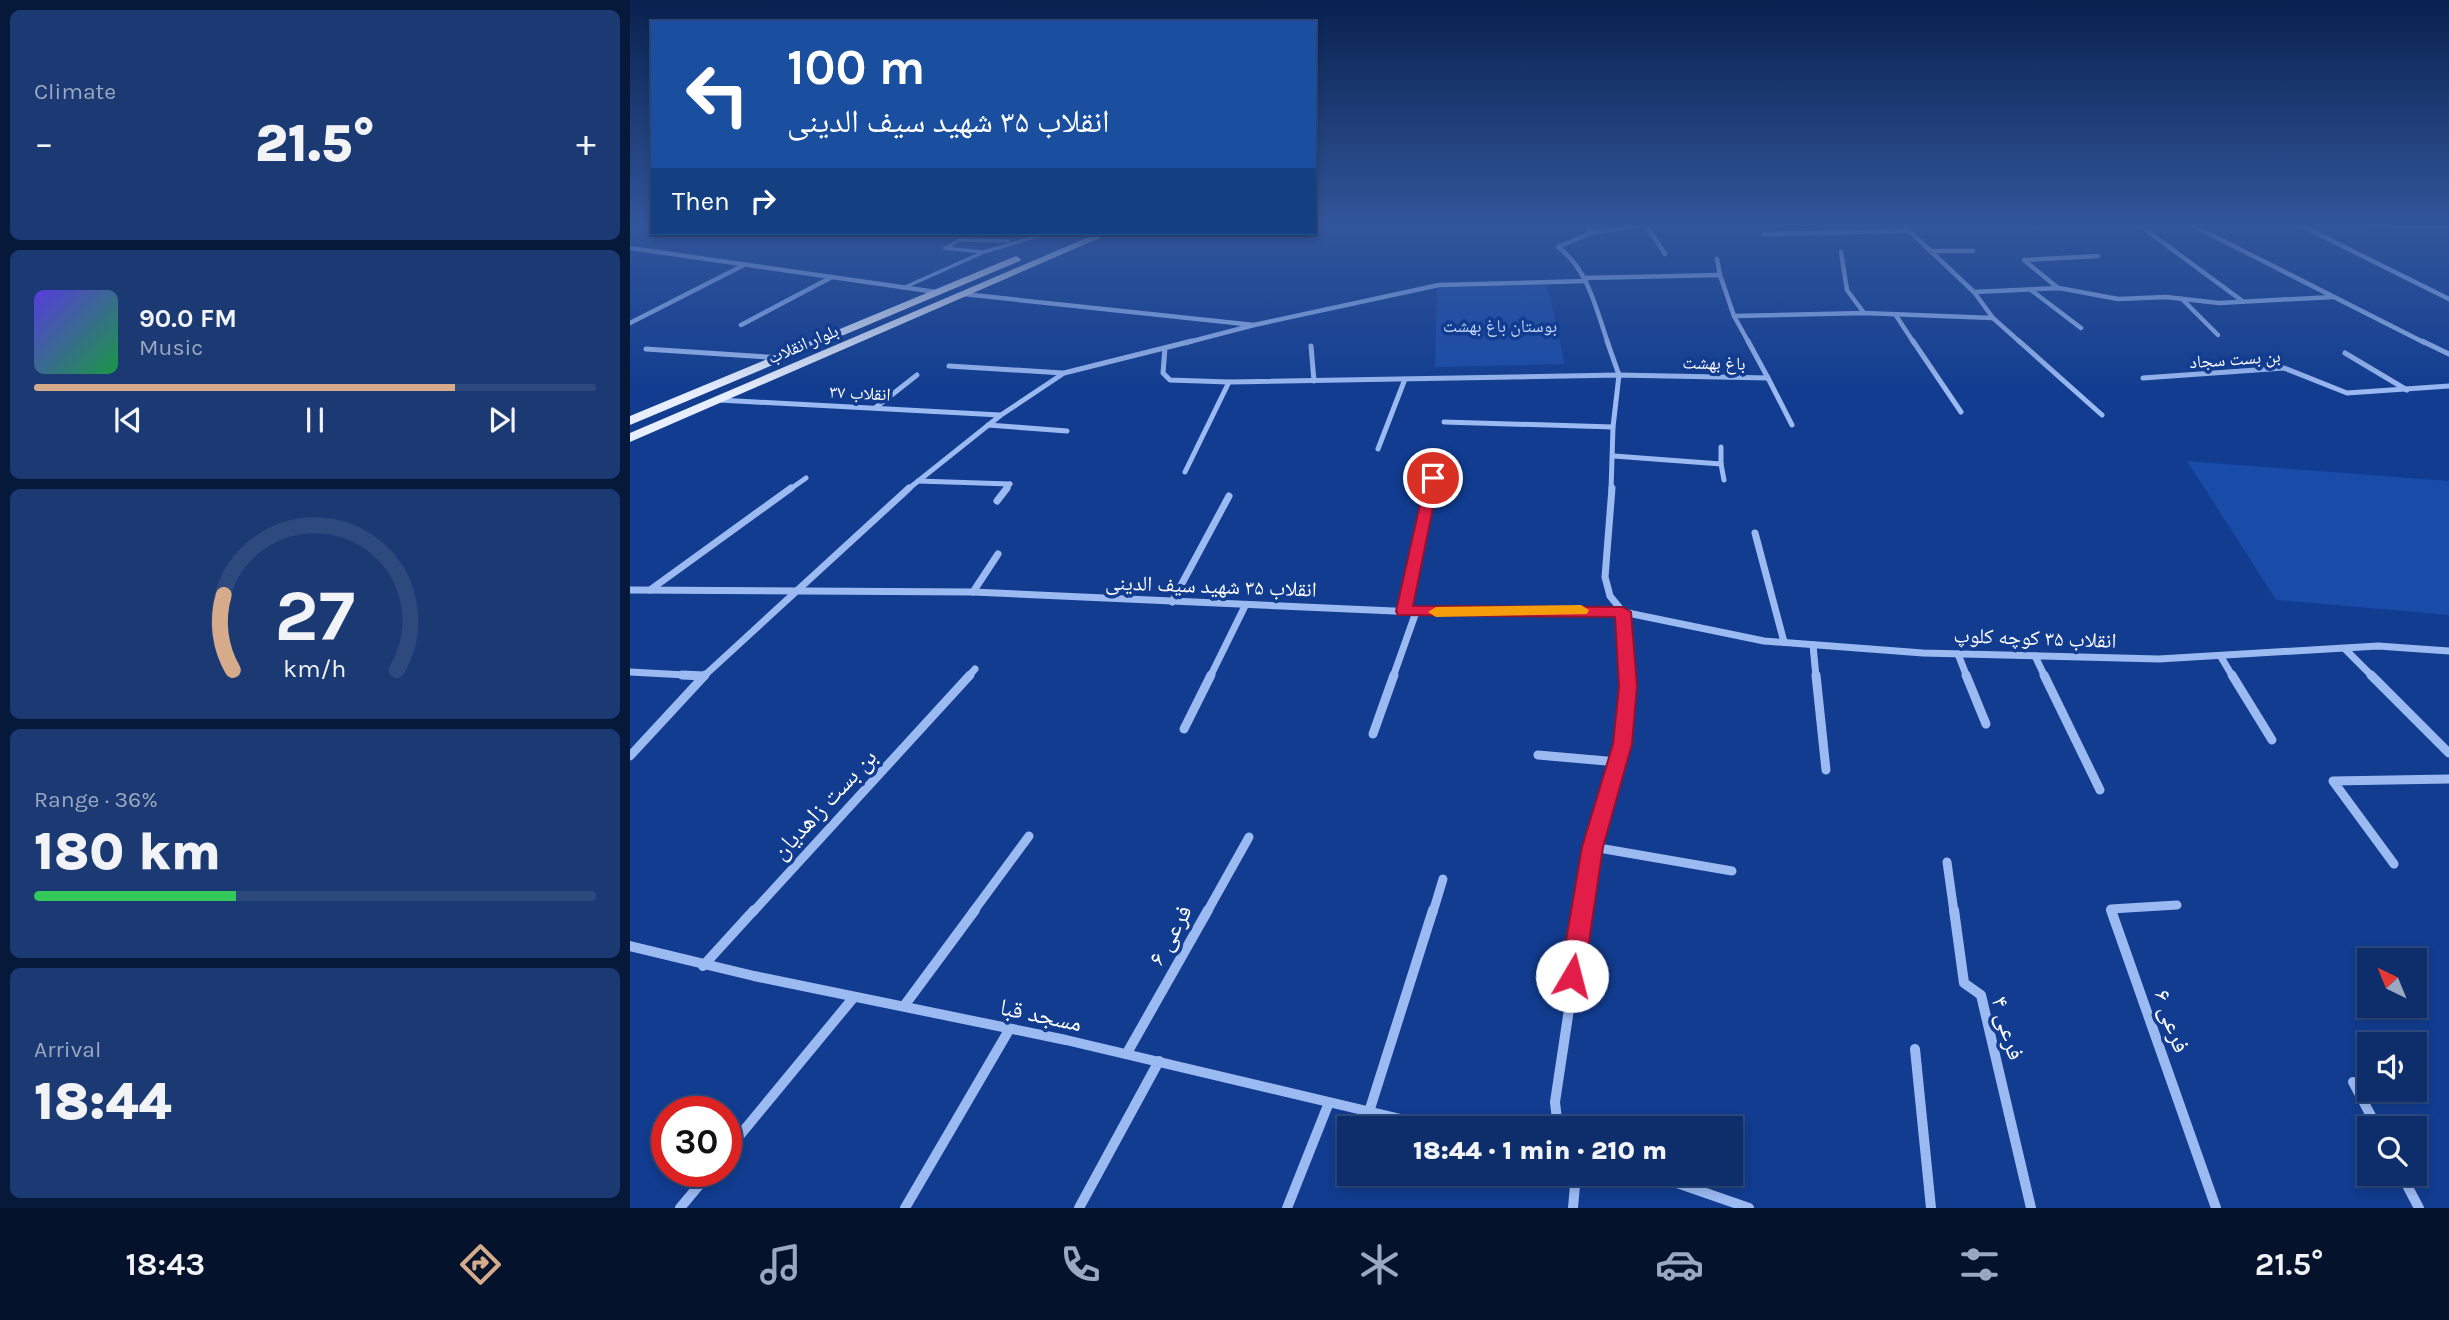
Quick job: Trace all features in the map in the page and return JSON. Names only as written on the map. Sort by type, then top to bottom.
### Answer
[{"type":"main road","name":"بلوار انقلاب","points":[[630,421],[961,281]]},
{"type":"main road","name":"بلوار انقلاب","points":[[633,436],[993,281]]},
{"type":"street","points":[[630,323],[713,281]]},
{"type":"street","points":[[741,325],[824,281]]},
{"type":"street","points":[[860,281],[936,292]]},
{"type":"street","points":[[949,366],[1064,373],[1254,325],[1439,285],[1527,281]]},
{"type":"street","points":[[1557,1116],[1555,1102],[1593,847],[1618,762],[1628,686],[1623,612],[1610,596],[1605,578],[1614,456],[1613,428],[1619,375],[1586,281]]},
{"type":"street","name":"باغ بهشت","points":[[1165,348],[1163,373],[1170,380],[1229,382],[1619,375],[1768,378],[1734,316],[1722,281]]},
{"type":"street","points":[[1846,281],[1847,290],[1864,313]]},
{"type":"street","points":[[1963,281],[1993,318],[2102,415]]},
{"type":"street","points":[[2051,281],[2059,288]]},
{"type":"street","points":[[2216,281],[2242,300]]},
{"type":"street","points":[[2300,281],[2449,354]]},
{"type":"street","points":[[2413,281],[2449,299]]},
{"type":"street","points":[[1974,292],[2059,288],[2118,299],[2182,299],[2219,303],[2333,297]]},
{"type":"street","points":[[2031,289],[2081,328]]},
{"type":"street","points":[[2438,294],[2449,293]]},
{"type":"street","points":[[963,294],[1254,325]]},
{"type":"street","points":[[2182,299],[2218,335]]},
{"type":"street","points":[[1734,316],[1864,313],[1993,318]]},
{"type":"street","points":[[1895,314],[1961,412]]},
{"type":"street","points":[[1311,346],[1314,381]]},
{"type":"street","points":[[646,349],[781,358]]},
{"type":"street","points":[[2345,353],[2407,390]]},
{"type":"street","name":"بن بست سجاد","points":[[2143,378],[2284,368],[2347,393],[2449,386]]},
{"type":"street","points":[[630,756],[704,676],[918,481],[1001,415],[1064,373]]},
{"type":"street","points":[[875,408],[917,375]]},
{"type":"street","points":[[1768,378],[1792,425]]},
{"type":"street","points":[[1378,449],[1405,379]]},
{"type":"street","points":[[1185,472],[1229,382]]},
{"type":"street","name":"انقلاب ۳۷","points":[[718,400],[1001,415]]},
{"type":"street","points":[[1444,422],[1613,428]]},
{"type":"street","points":[[988,425],[1067,430]]},
{"type":"street","points":[[1720,447],[1724,480]]},
{"type":"street","points":[[1614,456],[1721,464]]},
{"type":"street","points":[[649,591],[807,478]]},
{"type":"street","points":[[1404,611],[1433,478]]},
{"type":"street","points":[[918,481],[1010,484],[997,501]]},
{"type":"street","points":[[1172,602],[1228,496]]},
{"type":"street","points":[[1755,533],[1784,642]]},
{"type":"street","points":[[973,592],[998,554]]},
{"type":"street","name":"انقلاب ۳۵ شهید سیف الدینی","points":[[630,590],[973,592],[1416,612],[1623,612]]},
{"type":"street","points":[[1184,729],[1245,606]]},
{"type":"street","points":[[1373,734],[1416,612]]},
{"type":"street","name":"انقلاب ۳۵ کوچه کلوپ","points":[[1623,612],[1784,642],[1958,654],[2221,657],[2378,646],[2449,652]]},
{"type":"street","points":[[1813,645],[1826,770]]},
{"type":"street","points":[[2345,649],[2449,753]]},
{"type":"street","points":[[1958,654],[1986,724]]},
{"type":"street","points":[[2035,656],[2099,790]]},
{"type":"street","points":[[2221,657],[2272,740]]},
{"type":"street","name":"بن بست زاهدیان","points":[[703,965],[975,669]]},
{"type":"street","points":[[630,672],[704,676]]},
{"type":"street","points":[[1538,755],[1618,762]]},
{"type":"street","points":[[2394,864],[2333,781],[2449,779]]},
{"type":"street","points":[[904,1006],[1029,836]]},
{"type":"street","name":"فرعی ۶","points":[[1127,1053],[1249,837]]},
{"type":"street","points":[[1593,847],[1732,871]]},
{"type":"street","name":"فرعی ۴","points":[[1947,862],[1964,983],[1981,995],[2031,1208]]},
{"type":"street","points":[[1368,1115],[1443,879]]},
{"type":"street","name":"فرعی ۶","points":[[2176,905],[2111,909],[2216,1208]]},
{"type":"street","name":"مسجد قبا","points":[[630,946],[703,965],[1127,1053],[1373,1116]]},
{"type":"street","points":[[742,1133],[854,997]]},
{"type":"street","points":[[905,1208],[1009,1030]]},
{"type":"street","points":[[1915,1049],[1931,1208]]},
{"type":"street","points":[[1079,1208],[1159,1061]]},
{"type":"street","points":[[2353,1082],[2371,1116]]},
{"type":"street","points":[[1287,1208],[1328,1105]]},
{"type":"street","points":[[1573,1208],[1575,1186]]},
{"type":"street","points":[[1686,1186],[1749,1208]]},
{"type":"street","points":[[2407,1186],[2419,1208]]},
{"type":"street","points":[[680,1208],[698,1187]]},
{"type":"lane","points":[[903,288],[918,281]]},
{"type":"green space","name":"بوستان باغ بهشت","points":[[1547,285],[1565,364],[1435,367],[1437,287]]},
{"type":"green space","points":[[2187,461],[2449,481],[2449,615],[2276,600]]},
{"type":"slow traffic","points":[[1436,612],[1581,610]]},
{"type":"route","points":[[1433,478],[1404,611],[1623,612],[1628,686],[1622,744],[1593,847],[1572,976]]}]
